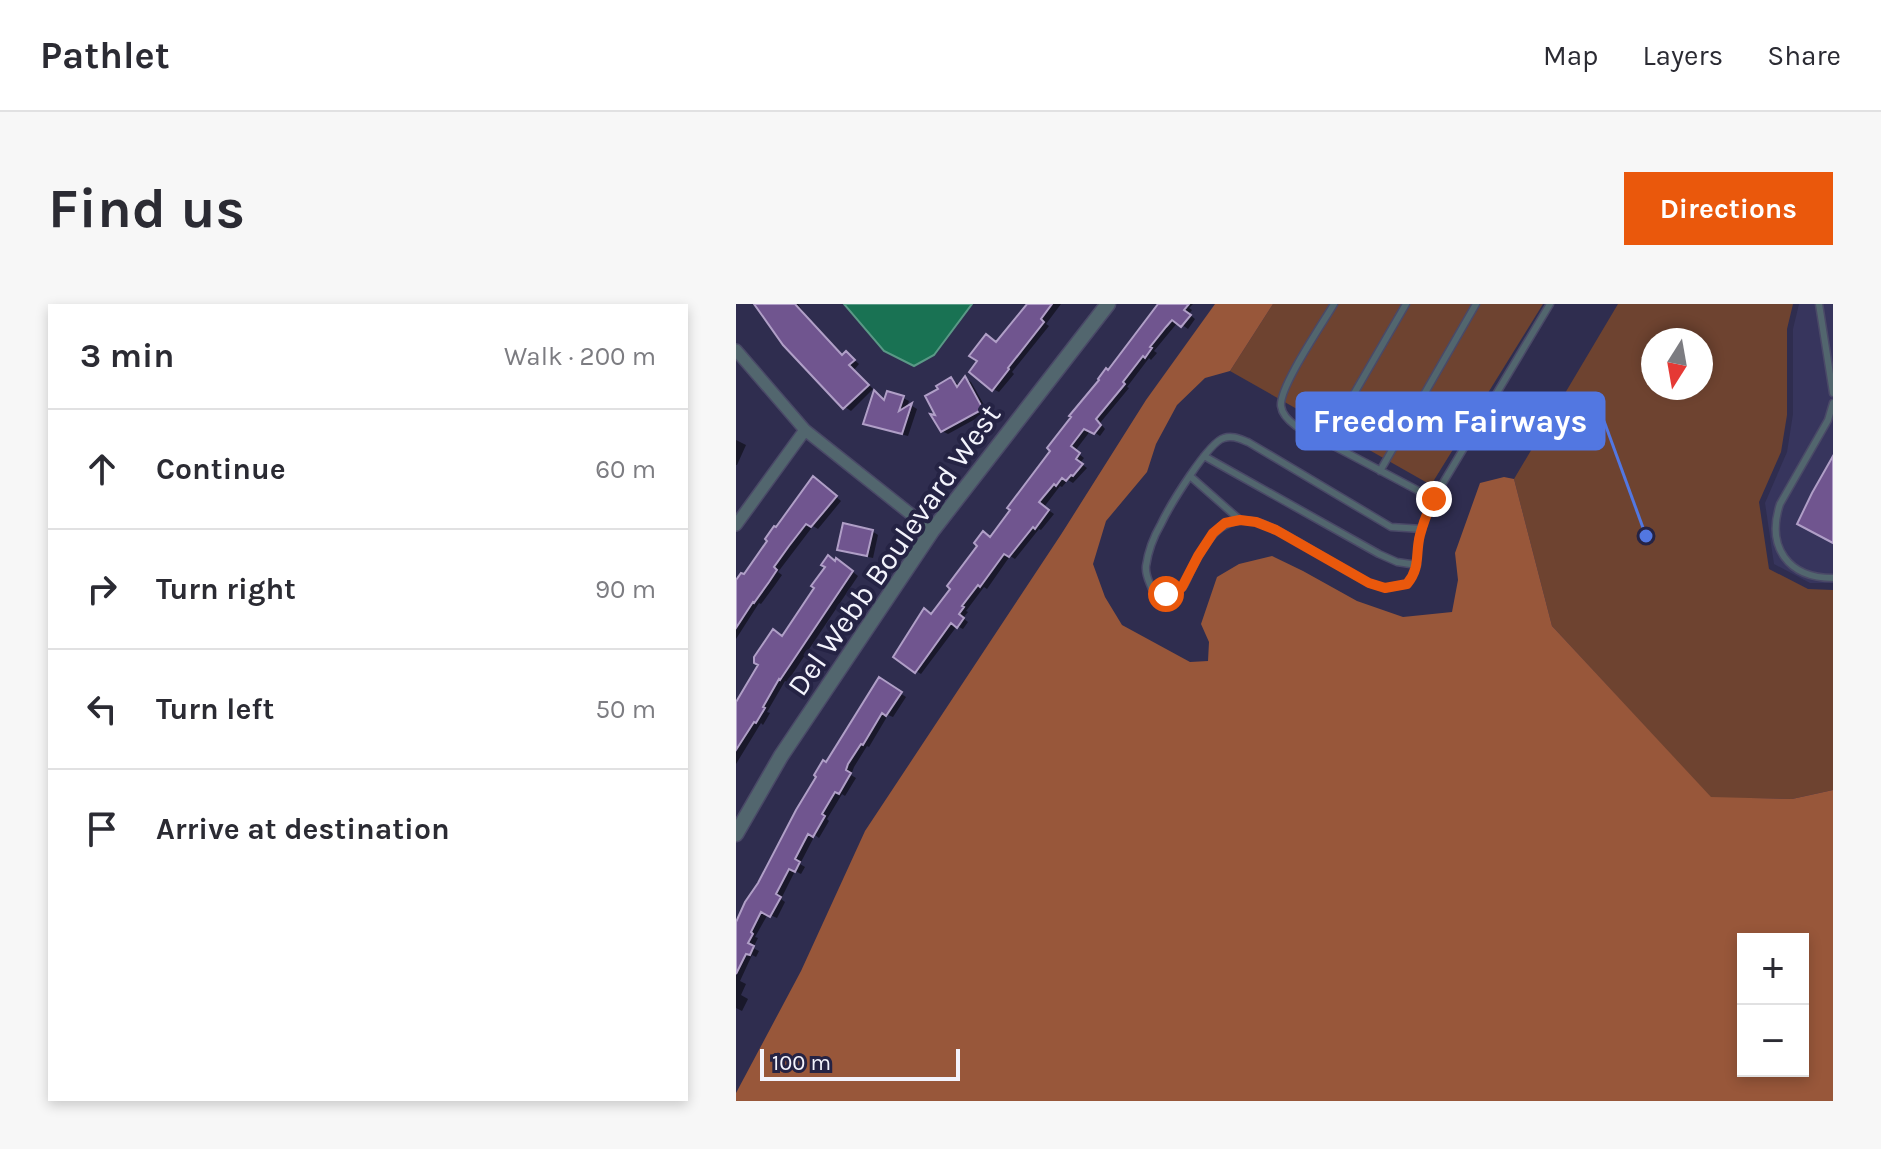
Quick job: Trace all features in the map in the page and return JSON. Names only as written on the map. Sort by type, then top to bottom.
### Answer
[{"type":"street","name":"Del Webb Boulevard West","points":[[736,834],[781,756],[932,531],[1108,304]]},
{"type":"street","points":[[736,350],[805,430],[932,531]]},
{"type":"street","points":[[736,525],[805,430]]},
{"type":"lane","points":[[1334,304],[1288,383],[1281,402],[1283,413],[1289,421],[1434,499]]},
{"type":"lane","points":[[1326,442],[1406,304]]},
{"type":"lane","points":[[1380,471],[1476,304]]},
{"type":"lane","points":[[1422,529],[1391,527],[1248,442],[1227,436],[1204,456],[1160,525],[1146,573],[1152,589],[1166,594],[1177,592],[1213,533],[1225,523],[1240,520],[1276,530],[1369,583],[1385,588],[1407,584],[1414,575],[1419,537],[1434,499],[1550,304]]},
{"type":"lane","points":[[1819,304],[1833,393]]},
{"type":"lane","points":[[1833,403],[1828,420],[1780,504],[1776,518],[1776,538],[1786,562],[1806,573],[1833,578]]},
{"type":"lane","points":[[1204,456],[1379,554],[1397,562],[1417,565]]},
{"type":"lane","points":[[1190,476],[1240,520]]},
{"type":"shaded area","points":[[844,304],[972,304],[934,355],[914,366],[884,351]]},
{"type":"shaded area","points":[[1215,304],[1273,304],[1230,371],[1205,378],[1177,405],[1156,444],[1147,472],[1106,521],[1093,564],[1105,597],[1122,625],[1190,662],[1208,661],[1209,642],[1201,624],[1217,577],[1239,564],[1272,556],[1357,601],[1403,617],[1452,612],[1458,580],[1455,553],[1480,483],[1504,477],[1514,479],[1552,626],[1711,797],[1792,799],[1833,790],[1833,1101],[736,1101],[736,1093],[801,971],[865,831],[1146,400]]},
{"type":"shaded area","points":[[1273,304],[1543,304],[1431,485],[1230,371]]},
{"type":"shaded area","points":[[1618,304],[1793,304],[1787,329],[1787,415],[1781,452],[1759,502],[1769,569],[1808,589],[1833,590],[1833,790],[1792,799],[1711,798],[1552,626],[1514,479]]},
{"type":"shaded area","points":[[1799,304],[1833,304],[1833,583],[1810,583],[1774,564],[1765,503],[1787,452],[1793,414],[1793,329]]},
{"type":"building","points":[[754,304],[795,304],[842,355],[846,351],[855,360],[849,365],[869,385],[843,409],[783,345]]},
{"type":"building","points":[[1027,304],[1052,304],[1041,319],[1044,322],[992,391],[969,372],[977,361],[969,356],[986,334],[996,342]]},
{"type":"building","points":[[1158,304],[1189,304],[1184,310],[1191,315],[1181,327],[1172,320],[1166,327],[1096,419],[1101,425],[1094,434],[1084,429],[1071,446],[1080,453],[1076,459],[1083,464],[1066,481],[1062,478],[1056,486],[1054,484],[1039,502],[1049,510],[1009,557],[1004,554],[980,587],[978,585],[962,606],[959,614],[964,618],[957,628],[951,623],[915,673],[893,657],[924,608],[931,614],[950,589],[947,586],[977,546],[974,543],[983,531],[990,537],[1010,510],[1007,508],[1050,451],[1047,448],[1069,416]]},
{"type":"building","points":[[965,376],[983,409],[941,432],[930,414],[935,415],[925,396],[951,377],[957,387]]},
{"type":"building","points":[[874,390],[884,400],[887,391],[904,396],[899,411],[912,403],[902,434],[863,424]]},
{"type":"building","points":[[1833,456],[1833,543],[1797,524]]},
{"type":"building","points":[[813,476],[837,496],[811,527],[806,524],[789,546],[774,567],[777,570],[736,628],[736,580],[741,573],[744,574],[774,526]]},
{"type":"building","points":[[843,523],[873,530],[867,556],[837,550]]},
{"type":"building","points":[[828,555],[853,571],[779,679],[756,723],[736,750],[736,702],[758,665],[754,663],[754,657],[773,629],[782,636],[814,588],[811,586],[825,567],[821,565]]},
{"type":"building","points":[[879,677],[902,692],[886,716],[882,713],[848,764],[846,770],[851,773],[839,794],[835,792],[813,837],[808,834],[795,859],[800,862],[795,872],[789,869],[776,894],[781,897],[770,917],[761,912],[748,943],[754,946],[750,955],[746,954],[736,974],[736,922],[745,902],[816,777],[814,775],[823,760],[826,762]]},
{"type":"place","name":"Freedom Fairways","points":[[1646,536]]},
{"type":"route","points":[[1166,594],[1177,592],[1182,587],[1213,533],[1225,523],[1240,520],[1276,530],[1369,583],[1385,588],[1399,587],[1407,584],[1414,575],[1419,537],[1434,499]]}]
